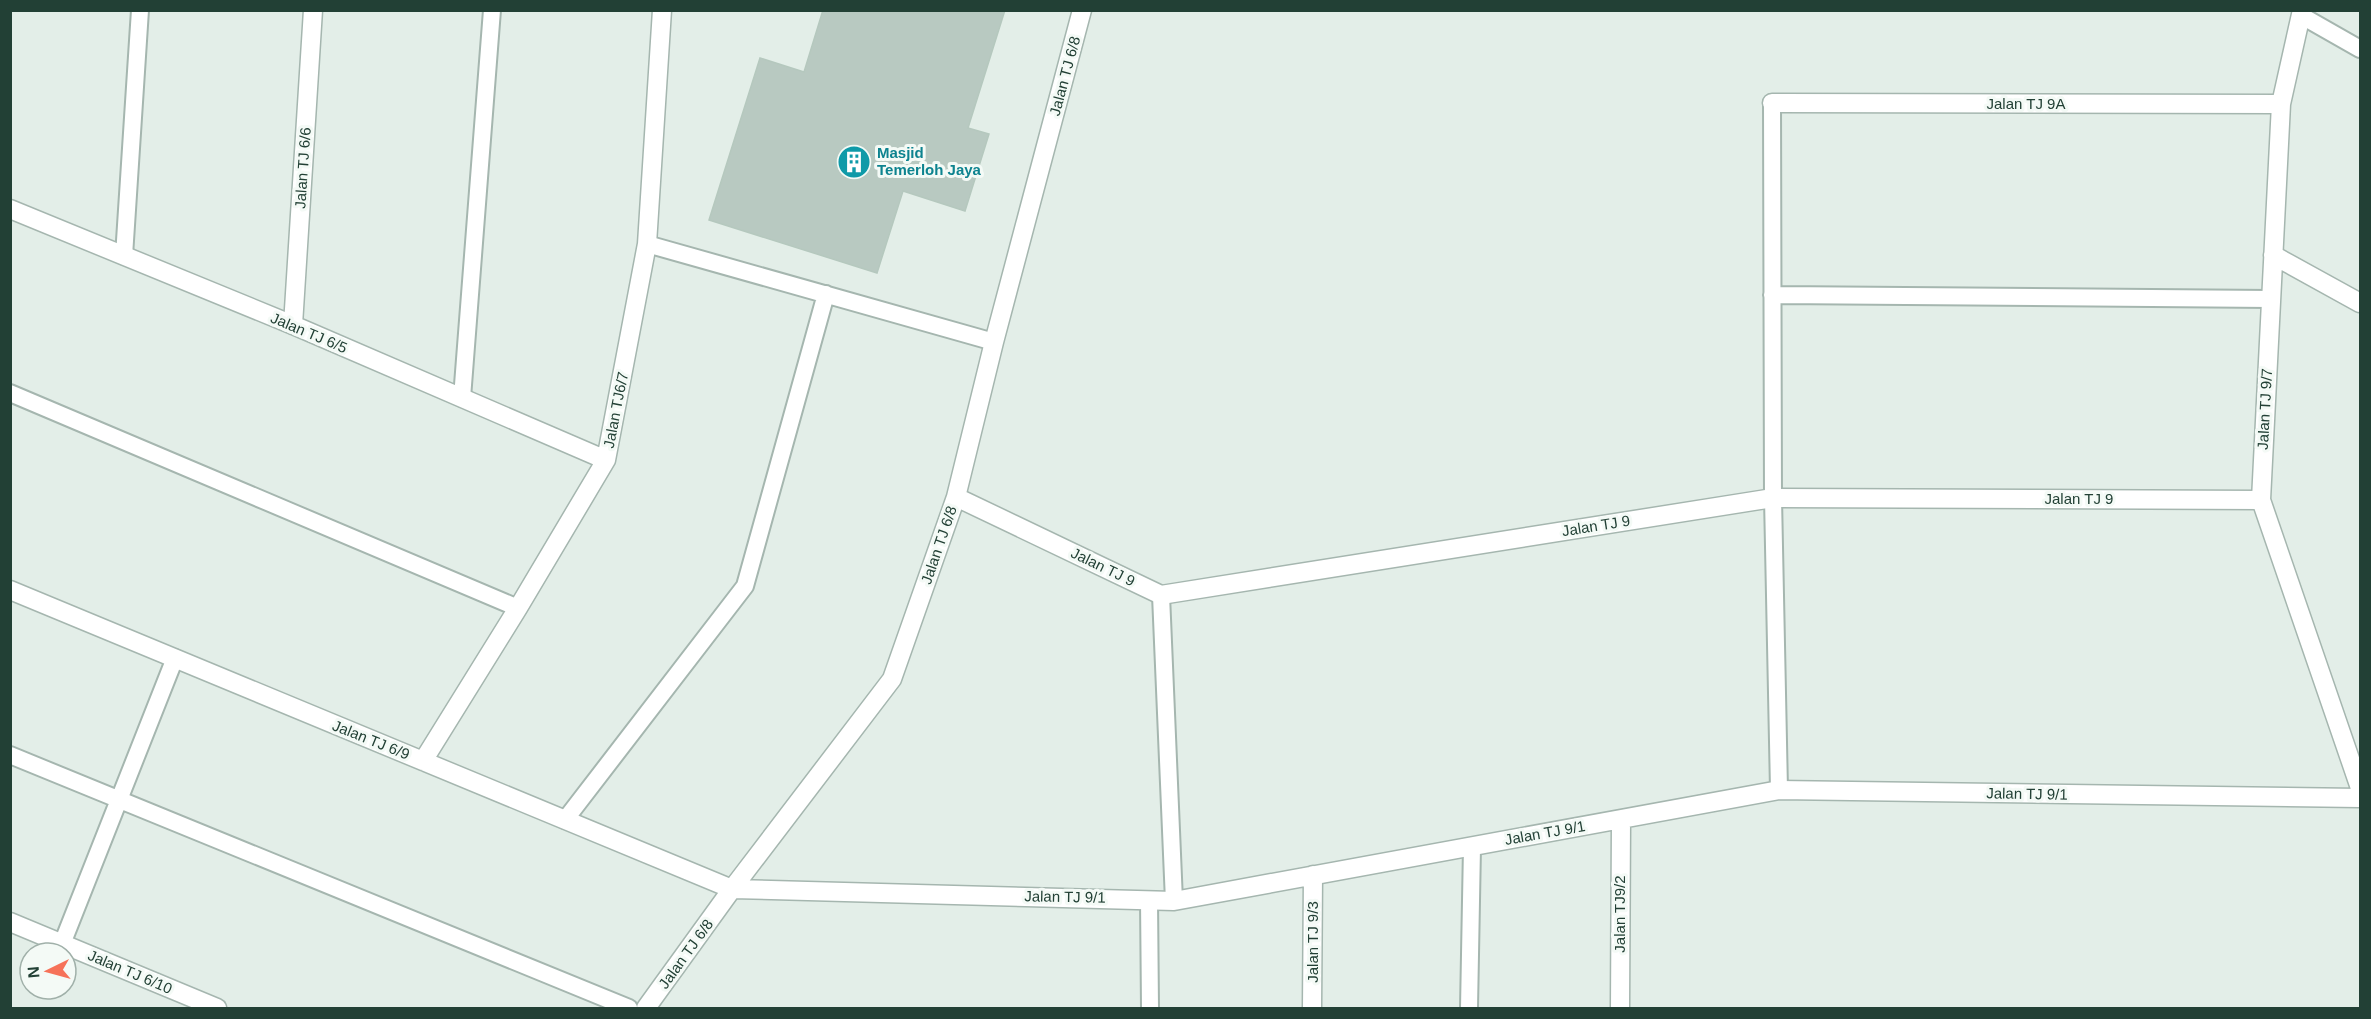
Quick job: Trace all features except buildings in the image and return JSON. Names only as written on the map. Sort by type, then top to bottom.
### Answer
[{"type":"street","name":"Jalan TJ 6/6","points":[[293,326],[313,10]]},
{"type":"street","name":"Jalan TJ6/7","points":[[423,761],[519,608],[606,460],[647,244],[662,10]]},
{"type":"street","name":"Jalan TJ 6/8","points":[[646,1008],[732,889],[892,679],[956,496],[994,342],[1082,10]]},
{"type":"street","name":"Jalan TJ 9/7","points":[[2302,13],[2281,104],[2261,500],[2361,788]]},
{"type":"street","name":"Jalan TJ 9A","points":[[1772,103],[2281,104]]},
{"type":"street","name":"Jalan TJ 6/5","points":[[10,209],[293,326],[606,460]]},
{"type":"street","points":[[2273,255],[2361,303]]},
{"type":"street","name":"Jalan TJ 9","points":[[956,496],[1161,595],[1773,498],[2261,500]]},
{"type":"street","name":"Jalan TJ 6/9","points":[[10,590],[732,889]]},
{"type":"street","name":"Jalan TJ 9/1","points":[[732,889],[1174,901],[1779,790],[2361,798]]},
{"type":"street","name":"Jalan TJ9/2","points":[[1620,1008],[1621,820]]},
{"type":"street","name":"Jalan TJ 9/3","points":[[1312,1008],[1313,875]]},
{"type":"street","name":"Jalan TJ 6/10","points":[[10,922],[55,941]]},
{"type":"street","name":"Jalan TJ 6/10","points":[[78,951],[217,1008]]},
{"type":"lane","points":[[124,256],[140,10]]},
{"type":"lane","points":[[462,399],[492,10]]},
{"type":"lane","points":[[2302,13],[2361,49]]},
{"type":"lane","points":[[1772,103],[1773,498],[1779,790]]},
{"type":"lane","points":[[647,244],[994,342]]},
{"type":"lane","points":[[565,820],[744,586],[826,294]]},
{"type":"lane","points":[[1772,295],[2271,299]]},
{"type":"lane","points":[[10,393],[519,608]]},
{"type":"lane","points":[[1161,595],[1174,901]]},
{"type":"lane","points":[[63,941],[175,658]]},
{"type":"lane","points":[[10,755],[629,1008]]},
{"type":"lane","points":[[1469,1008],[1472,847]]},
{"type":"lane","points":[[1149,900],[1150,1008]]},
{"type":"place","name":"Masjid Temerloh Jaya","points":[[854,162]]}]
